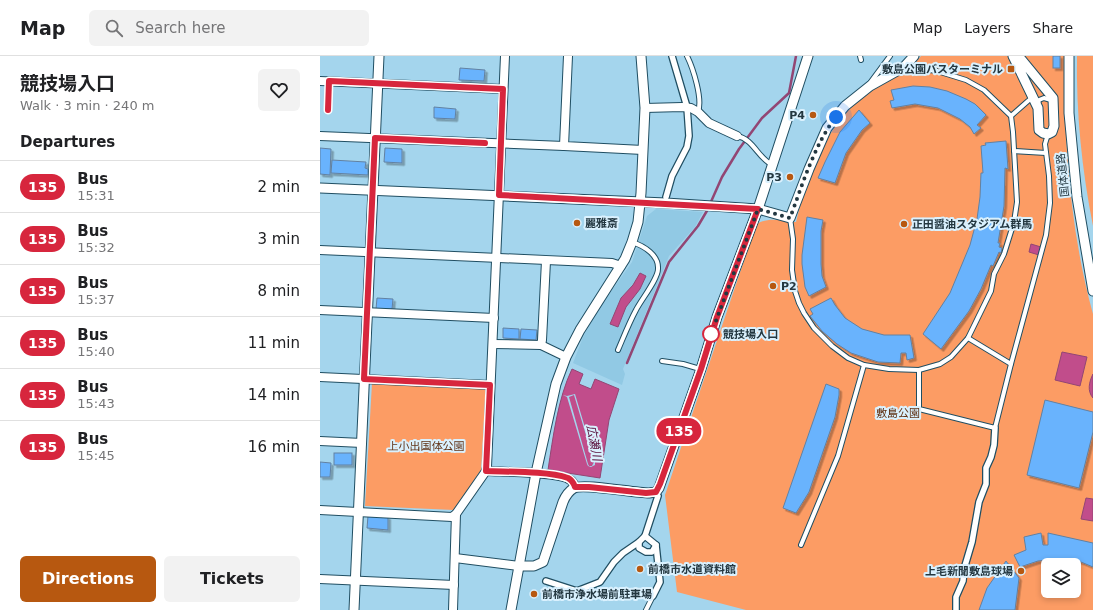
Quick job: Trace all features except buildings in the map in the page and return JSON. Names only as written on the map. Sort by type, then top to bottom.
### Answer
[{"type":"street","points":[[354,610],[378,56]]},
{"type":"street","points":[[320,510],[452,517],[456,514],[486,471],[505,56]]},
{"type":"street","points":[[564,146],[568,56]]},
{"type":"street","points":[[511,610],[536,473],[553,394],[566,357],[580,330],[621,266],[632,242],[638,222],[645,108],[641,56]]},
{"type":"street","points":[[666,197],[672,176],[687,147],[689,136],[687,108],[672,56]]},
{"type":"street","points":[[455,558],[519,566],[534,566],[543,562],[563,502],[567,494],[575,487],[646,493],[653,493],[657,490],[701,369],[717,317],[758,209],[808,56]]},
{"type":"street","points":[[320,188],[717,206],[758,209],[790,218],[827,128],[845,106],[870,86],[904,67],[914,56]]},
{"type":"street","points":[[1015,56],[1020,58],[1053,98],[1054,126],[1052,132],[1048,134],[1039,130],[1038,108],[1015,56]]},
{"type":"street","name":"国体道路","points":[[1069,56],[1069,113],[1077,196],[1093,291]]},
{"type":"street","points":[[320,80],[503,89]]},
{"type":"street","points":[[645,108],[687,108],[698,112],[709,123],[743,139]]},
{"type":"street","points":[[320,136],[643,150]]},
{"type":"street","points":[[320,250],[612,263],[621,266]]},
{"type":"street","points":[[541,345],[546,260]]},
{"type":"street","points":[[320,310],[494,318]]},
{"type":"street","points":[[493,344],[541,345],[566,357]]},
{"type":"street","points":[[320,377],[490,385]]},
{"type":"street","points":[[956,610],[956,597],[963,581],[964,569],[972,542],[979,502],[986,484],[986,468],[994,445],[995,428]]},
{"type":"street","points":[[320,441],[362,443]]},
{"type":"street","points":[[486,471],[548,474],[568,478],[575,487]]},
{"type":"street","points":[[546,581],[577,591],[600,582],[614,562],[623,553],[646,536],[658,496]]},
{"type":"street","points":[[453,610],[456,514]]},
{"type":"street","points":[[646,536],[656,545],[660,582],[653,596]]},
{"type":"street","points":[[639,542],[639,548],[646,552],[652,552],[656,545]]},
{"type":"street","points":[[320,579],[454,585]]},
{"type":"lane","points":[[687,56],[698,92],[700,106],[698,112]]},
{"type":"lane","points":[[870,86],[872,80],[890,56]]},
{"type":"lane","points":[[790,218],[793,238],[793,280],[799,303],[814,328],[832,346],[848,358],[864,365],[889,369],[919,370],[940,364],[951,357],[968,338],[991,291],[994,274],[1004,254],[1014,222],[1017,202],[1013,132],[1010,116],[984,90],[966,80],[938,71],[904,67]]},
{"type":"lane","points":[[328,110],[329,81]]},
{"type":"lane","points":[[1010,116],[1028,100],[1034,97]]},
{"type":"lane","points":[[1038,108],[1039,100],[1046,98],[1051,100],[1053,98]]},
{"type":"lane","points":[[919,370],[919,409],[995,428],[1046,235],[1050,204],[1049,176],[1045,144],[1048,134]]},
{"type":"lane","points":[[743,139],[766,162],[773,165]]},
{"type":"lane","points":[[1014,151],[1046,153]]},
{"type":"lane","points":[[618,350],[635,311],[658,272],[658,264],[648,250],[632,242]]},
{"type":"lane","points":[[968,338],[1011,364]]},
{"type":"lane","points":[[662,361],[683,364],[701,369]]},
{"type":"lane","points":[[801,545],[838,456],[864,365]]},
{"type":"lane","points":[[646,610],[653,596]]},
{"type":"shaded area","points":[[656,209],[703,212],[695,227],[669,256],[623,369],[625,374],[622,385],[573,363],[583,337],[598,310],[632,262],[647,216]]},
{"type":"green space","name":"敷島公園","points":[[921,56],[1064,56],[1065,120],[1070,186],[1079,251],[1093,314],[1093,610],[746,610],[677,592],[665,495],[756,225],[760,222],[770,220],[796,222],[802,198],[820,151],[846,110],[876,87],[916,62]]},
{"type":"green space","points":[[1077,56],[1093,56],[1093,226],[1080,142]]},
{"type":"green space","name":"上小出国体公園","points":[[372,383],[486,387],[481,470],[454,510],[365,506]]},
{"type":"water","points":[[1031,244],[1041,247],[1039,255],[1029,252]]},
{"type":"water","points":[[640,273],[646,276],[640,289],[626,307],[618,327],[610,324],[621,298],[633,285]]},
{"type":"water","points":[[1062,352],[1087,357],[1080,386],[1055,380]]},
{"type":"water","name":"広瀬川","points":[[572,369],[583,374],[579,384],[591,389],[595,379],[619,389],[609,420],[600,478],[548,470],[554,431],[563,392]]},
{"type":"water","points":[[1093,374],[1093,398],[1089,386]]},
{"type":"water","points":[[1086,498],[1093,499],[1093,521],[1081,519]]},
{"type":"pier","points":[[575,394],[595,461],[595,465],[591,467],[588,466],[587,464],[567,397],[563,395],[567,396]],"holes":[[[574,395],[594,462],[592,466],[589,466],[569,397]]]},
{"type":"waterway","points":[[710,204],[722,177],[739,149],[762,118],[789,93],[796,56]]},
{"type":"waterway","points":[[627,363],[669,262],[698,226],[708,209]]},
{"type":"bus line","name":"135","points":[[328,110],[329,81],[503,89],[499,195],[758,209],[717,317],[701,369],[656,492],[646,493],[581,486],[575,487],[568,478],[548,474],[486,471],[490,385],[364,379],[375,138],[485,143]]},
{"type":"place","name":"敷島公園バスターミナル","points":[[1011,69]]},
{"type":"place","name":"P4","points":[[813,115]]},
{"type":"place","name":"P3","points":[[790,177]]},
{"type":"place","name":"麗雅斎","points":[[577,223]]},
{"type":"place","name":"正田醤油スタジアム群馬","points":[[904,224]]},
{"type":"place","name":"P2","points":[[773,286]]},
{"type":"place","name":"競技場入口","points":[[711,334]]},
{"type":"place","name":"前橋市水道資料館","points":[[640,569]]},
{"type":"place","name":"上毛新聞敷島球場","points":[[1021,571]]},
{"type":"place","name":"前橋市浄水場前駐車場","points":[[534,594]]},
{"type":"route","points":[[711,334],[758,209],[790,218],[827,128],[836,117]]}]
